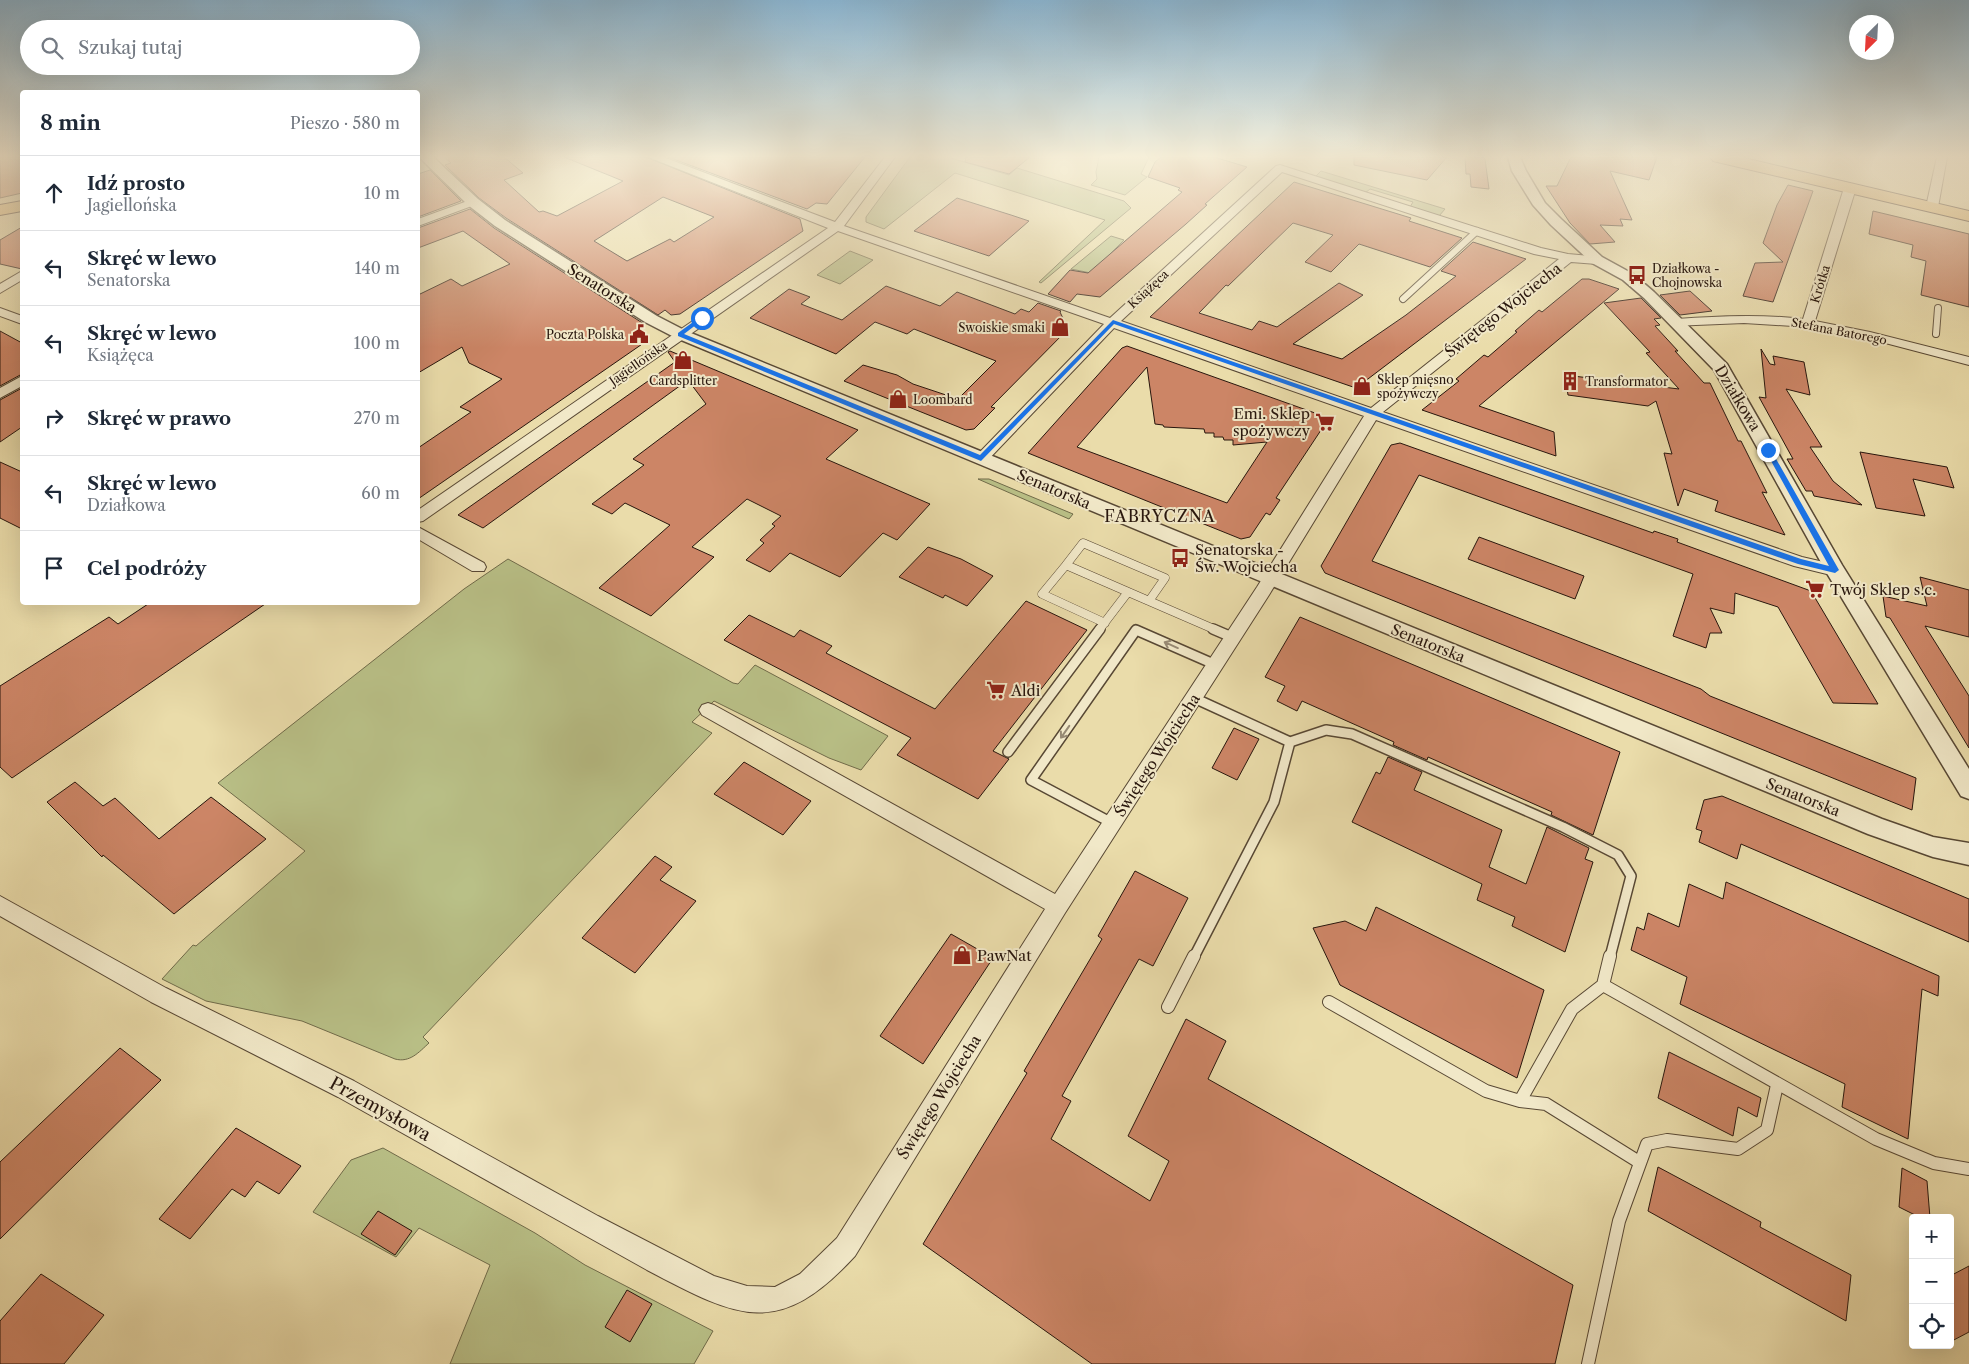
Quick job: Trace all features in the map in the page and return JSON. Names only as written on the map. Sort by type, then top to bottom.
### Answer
[{"type":"street","name":"Senatorska","points":[[499,221],[650,319],[680,334],[1271,579],[1887,831],[1939,849],[1969,854]]},
{"type":"street","points":[[820,221],[1791,559],[1835,570]]},
{"type":"street","name":"Jagiellońska","points":[[420,516],[837,227],[842,221]]},
{"type":"street","name":"Książęca","points":[[981,458],[1113,322],[1223,221]]},
{"type":"street","name":"Książęca","points":[[1445,221],[1477,231]]},
{"type":"street","name":"Działkowa","points":[[1555,221],[1583,249],[1597,260],[1628,277],[1677,323],[1725,374],[1835,570],[1969,789]]},
{"type":"street","name":"Krótka","points":[[1808,323],[1840,221]]},
{"type":"street","points":[[1477,231],[1568,258]]},
{"type":"street","name":"Świętego Wojciecha","points":[[764,1301],[776,1299],[803,1287],[827,1268],[846,1247],[1058,906],[1234,638],[1373,413],[1568,258],[1597,260]]},
{"type":"street","points":[[0,289],[20,276]]},
{"type":"street","points":[[0,312],[20,319]]},
{"type":"street","name":"Stefana Batorego","points":[[1677,323],[1736,319],[1808,323],[1887,340],[1969,361]]},
{"type":"street","points":[[0,394],[20,381]]},
{"type":"street","points":[[420,533],[478,567]]},
{"type":"street","points":[[708,710],[1058,906]]},
{"type":"street","name":"Przemysłowa","points":[[0,905],[154,993],[345,1089],[662,1264],[723,1291],[750,1300],[764,1301]]},
{"type":"lane","points":[[1403,299],[1477,231]]},
{"type":"lane","points":[[1936,334],[1938,308]]},
{"type":"lane","points":[[1105,623],[1042,594],[1083,543],[1165,578],[1149,602]]},
{"type":"lane","points":[[1066,565],[1234,638]]},
{"type":"lane","points":[[1008,752],[1128,592]]},
{"type":"lane","points":[[1112,822],[1031,780],[1136,630],[1216,665]]},
{"type":"lane","points":[[1194,698],[1290,742],[1326,730],[1352,734],[1562,827],[1618,855],[1630,876],[1603,985],[1572,1009],[1520,1101]]},
{"type":"lane","points":[[1168,1008],[1274,802],[1290,742]]},
{"type":"lane","points":[[1603,985],[1778,1085],[1899,1151],[1957,1169],[1969,1169]]},
{"type":"lane","points":[[1329,1002],[1486,1091],[1520,1101],[1546,1104],[1639,1162]]},
{"type":"lane","points":[[1588,1364],[1620,1221],[1639,1162],[1647,1144],[1667,1140],[1738,1149],[1767,1130],[1778,1085]]},
{"type":"green space","points":[[866,221],[895,221],[884,229]]},
{"type":"green space","points":[[1104,221],[1116,221],[1041,283],[1039,282]]},
{"type":"green space","points":[[1111,236],[1124,240],[1091,273],[1071,269]]},
{"type":"green space","points":[[850,251],[873,260],[840,284],[817,275]]},
{"type":"green space","points":[[978,479],[989,479],[1073,514],[1069,519]]},
{"type":"green space","points":[[508,559],[733,683],[738,684],[755,665],[888,736],[861,770],[829,758],[714,701],[692,722],[712,733],[423,1037],[429,1043],[410,1058],[395,1059],[302,1021],[206,1001],[162,979],[193,945],[196,946],[305,851],[218,783],[464,589]]},
{"type":"green space","points":[[383,1148],[535,1233],[585,1265],[713,1331],[694,1364],[450,1364],[490,1265],[419,1228],[396,1257],[313,1212],[351,1160]]},
{"type":"building","points":[[438,221],[485,221],[644,324],[640,326],[648,340],[420,498],[420,447],[471,412],[460,407],[502,379],[469,363],[462,347],[420,372],[420,294],[451,279],[462,286],[510,264],[463,231],[420,247],[420,227]]},
{"type":"building","points":[[510,221],[626,221],[594,241],[627,261],[670,239],[674,242],[708,221],[800,221],[803,231],[680,314],[671,315],[665,310],[658,315]]},
{"type":"building","points":[[927,221],[1029,221],[989,256],[914,231]]},
{"type":"building","points":[[1149,221],[1190,221],[1100,297],[1077,294],[1070,302],[1048,294],[1070,270],[1088,273]]},
{"type":"building","points":[[1253,221],[1409,221],[1462,238],[1430,267],[1359,244],[1331,272],[1305,262],[1333,235],[1293,223],[1228,286],[1226,285],[1199,313],[1252,330],[1259,321],[1277,327],[1339,283],[1363,295],[1293,344],[1342,359],[1406,315],[1456,276],[1441,271],[1473,242],[1526,259],[1360,385],[1353,387],[1150,317]]},
{"type":"building","points":[[1568,221],[1621,221],[1623,226],[1600,225],[1615,242],[1590,244]]},
{"type":"building","points":[[1771,221],[1802,221],[1773,302],[1743,296],[1755,263],[1783,262],[1763,243]]},
{"type":"building","points":[[1871,221],[1913,221],[1969,234],[1969,307],[1921,295],[1926,261],[1911,257],[1913,245],[1869,234]]},
{"type":"building","points":[[20,228],[20,269],[0,264],[0,240]]},
{"type":"building","points":[[1582,279],[1589,279],[1619,289],[1479,406],[1554,432],[1556,456],[1422,410],[1459,381],[1456,379],[1484,355],[1488,357],[1539,310],[1542,312]]},
{"type":"building","points":[[886,286],[940,306],[957,292],[1015,314],[1021,309],[1029,312],[1038,303],[1061,311],[1068,329],[991,407],[995,408],[974,429],[966,430],[844,381],[863,365],[897,375],[913,384],[958,399],[996,361],[914,329],[907,334],[875,322],[836,354],[750,318],[789,289],[810,297],[801,304],[842,320]]},
{"type":"building","points":[[1690,291],[1712,311],[1680,315],[1660,295]]},
{"type":"building","points":[[1641,298],[1661,318],[1654,319],[1660,325],[1655,326],[1678,351],[1675,351],[1704,383],[1710,383],[1738,441],[1741,441],[1767,493],[1762,492],[1785,535],[1715,511],[1718,501],[1684,489],[1678,506],[1664,453],[1672,454],[1656,401],[1648,406],[1568,395],[1565,375],[1679,389],[1646,353],[1650,352],[1604,303]]},
{"type":"building","points":[[0,331],[20,342],[20,375],[0,386]]},
{"type":"building","points":[[1127,346],[1329,418],[1276,498],[1280,500],[1270,515],[1266,513],[1250,537],[1241,539],[1028,453],[1122,348]],"holes":[[[1147,367],[1155,424],[1163,425],[1164,427],[1204,429],[1205,433],[1214,433],[1214,437],[1233,440],[1233,445],[1267,442],[1227,503],[1077,447]]]},
{"type":"building","points":[[1761,349],[1770,364],[1775,365],[1773,356],[1804,362],[1810,395],[1786,389],[1822,447],[1810,447],[1833,481],[1862,505],[1814,496],[1812,491],[1806,491],[1787,459],[1793,459],[1759,397],[1766,398]]},
{"type":"building","points":[[670,351],[858,430],[826,459],[930,504],[897,540],[883,533],[840,577],[790,553],[770,572],[746,560],[764,543],[760,540],[775,526],[772,524],[781,516],[747,499],[692,547],[714,557],[651,616],[599,588],[670,525],[625,503],[612,514],[592,504],[644,465],[633,459],[706,404],[688,380],[483,528],[458,515],[675,362],[668,352]]},
{"type":"building","points":[[20,389],[20,428],[0,442],[0,400]]},
{"type":"building","points":[[1400,443],[1653,533],[1654,531],[1678,539],[1677,542],[1811,591],[1878,704],[1833,703],[1778,607],[1735,593],[1734,614],[1710,608],[1722,633],[1710,633],[1706,648],[1673,636],[1693,574],[1419,475],[1372,561],[1701,689],[1710,696],[1916,778],[1912,810],[1325,573],[1321,566],[1391,445]]},
{"type":"building","points":[[1860,452],[1947,467],[1954,488],[1913,479],[1925,516],[1876,508]]},
{"type":"building","points":[[0,462],[20,471],[20,528],[0,518]]},
{"type":"building","points":[[1479,537],[1584,576],[1575,599],[1468,559]]},
{"type":"building","points":[[928,547],[961,559],[993,576],[967,606],[945,595],[943,598],[899,577]]},
{"type":"building","points":[[1920,577],[1969,590],[1969,637],[1925,626],[1969,696],[1969,748],[1890,618],[1886,617],[1883,596],[1927,606]]},
{"type":"building","name":"Aldi","points":[[1026,601],[1087,630],[993,751],[1009,759],[978,799],[897,755],[911,738],[724,640],[749,615],[794,637],[800,630],[832,646],[826,653],[935,709]]},
{"type":"building","points":[[146,605],[264,605],[12,778],[0,767],[0,686],[109,617],[118,624]]},
{"type":"building","points":[[1300,617],[1620,752],[1593,835],[1551,815],[1552,812],[1428,757],[1427,760],[1393,745],[1394,742],[1302,701],[1297,711],[1277,701],[1285,686],[1265,677]]},
{"type":"building","points":[[1234,728],[1259,739],[1237,780],[1212,768]]},
{"type":"building","points":[[1388,757],[1422,772],[1414,790],[1502,830],[1489,867],[1526,884],[1547,827],[1589,848],[1585,859],[1593,862],[1565,952],[1512,926],[1515,917],[1477,900],[1482,884],[1352,822],[1376,772],[1380,774]]},
{"type":"building","points":[[744,762],[811,801],[783,835],[714,794]]},
{"type":"building","points":[[75,782],[103,806],[115,798],[159,839],[211,797],[266,839],[174,914],[103,855],[102,857],[47,802]]},
{"type":"building","points":[[1722,796],[1969,899],[1969,942],[1741,844],[1737,859],[1699,842],[1702,831],[1696,829],[1704,800]]},
{"type":"building","points":[[655,856],[672,867],[660,880],[696,901],[635,973],[582,938]]},
{"type":"building","points":[[1135,871],[1188,898],[1153,966],[1139,959],[1062,1096],[1071,1101],[1051,1139],[1150,1201],[1169,1161],[1128,1136],[1186,1019],[1226,1041],[1208,1079],[1573,1285],[1555,1364],[1092,1364],[923,1244],[1027,1073],[1024,1071],[1102,939],[1098,936]]},
{"type":"building","points":[[1726,882],[1939,976],[1938,996],[1922,989],[1908,1139],[1842,1107],[1845,1084],[1680,1004],[1687,977],[1631,950],[1637,927],[1644,930],[1648,913],[1679,927],[1689,884],[1723,899]]},
{"type":"building","points":[[1376,907],[1544,990],[1517,1078],[1340,985],[1313,928],[1345,921],[1366,931]]},
{"type":"building","points":[[951,934],[993,958],[923,1064],[880,1036]]},
{"type":"building","points":[[120,1048],[161,1080],[0,1239],[0,1162]]},
{"type":"building","points":[[1669,1052],[1761,1098],[1757,1117],[1738,1107],[1733,1136],[1658,1098]]},
{"type":"building","points":[[236,1128],[301,1166],[279,1194],[257,1181],[245,1197],[232,1189],[190,1239],[159,1219]]},
{"type":"building","points":[[1658,1167],[1761,1222],[1760,1227],[1851,1275],[1846,1321],[1648,1211]]},
{"type":"building","points":[[1902,1168],[1927,1181],[1930,1214],[1913,1214],[1899,1207]]},
{"type":"building","points":[[378,1211],[412,1231],[395,1255],[361,1234]]},
{"type":"building","points":[[1969,1266],[1969,1332],[1954,1340],[1954,1304],[1954,1274]]},
{"type":"building","points":[[41,1274],[104,1315],[64,1364],[0,1364],[0,1321]]},
{"type":"building","points":[[627,1290],[652,1304],[630,1342],[605,1327]]},
{"type":"place","name":"Działkowa - Chojnowska","points":[[1637,275]]},
{"type":"place","name":"Swoiskie smaki","points":[[1060,327]]},
{"type":"place","name":"Poczta Polska","points":[[639,334]]},
{"type":"place","name":"Cardsplitter","points":[[683,360]]},
{"type":"place","name":"Transformator","points":[[1570,381]]},
{"type":"place","name":"Sklep mięsno spożywczy","points":[[1362,386]]},
{"type":"place","name":"Loombard","points":[[898,399]]},
{"type":"place","name":"Emi. Sklep spożywczy","points":[[1325,422]]},
{"type":"place","name":"Senatorska - Św. Wojciecha","points":[[1180,558]]},
{"type":"place","name":"Twój Sklep s.c.","points":[[1815,589]]},
{"type":"place","name":"Aldi","points":[[996,690]]},
{"type":"place","name":"PawNat","points":[[962,955]]},
{"type":"district","name":"FABRYCZNA","points":[[1160,516]]},
{"type":"route","points":[[702,318],[680,334],[981,458],[1113,322],[1800,562],[1835,570],[1768,450]]}]
